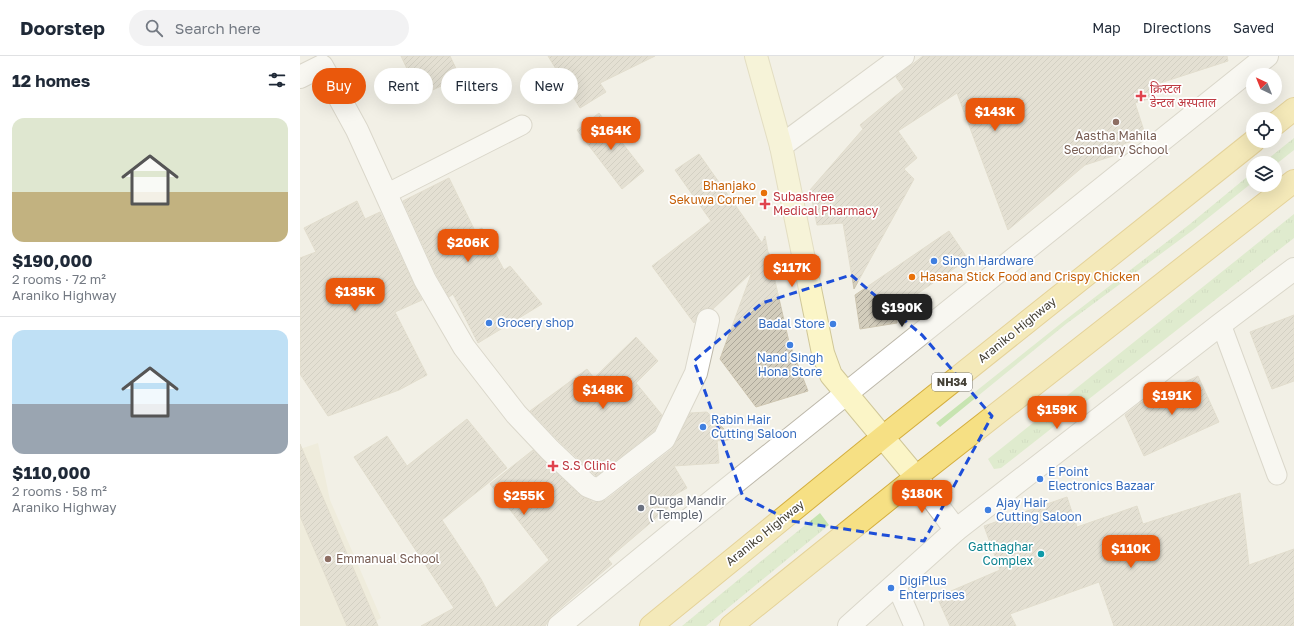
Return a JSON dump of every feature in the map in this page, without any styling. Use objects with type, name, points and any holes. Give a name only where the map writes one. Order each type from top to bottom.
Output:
[{"type":"highway","points":[[1282,118],[1294,109]]},
{"type":"highway","name":"Araniko Highway","points":[[651,626],[883,437],[1246,147]]},
{"type":"highway","points":[[731,626],[916,477],[1294,181]]},
{"type":"main road","points":[[756,56],[781,146],[823,353],[831,375],[916,477]]},
{"type":"street","points":[[781,146],[903,56]]},
{"type":"street","points":[[560,626],[676,530],[1267,56]]},
{"type":"street","points":[[300,77],[320,61],[357,130],[425,280],[464,347],[516,414],[550,450],[588,486],[598,490],[664,439],[696,372],[708,320]]},
{"type":"street","points":[[849,626],[956,530],[1294,269]]},
{"type":"street","points":[[916,477],[956,530]]},
{"type":"lane","points":[[386,194],[522,125]]},
{"type":"lane","points":[[1221,324],[1277,475]]},
{"type":"lane","points":[[896,585],[914,626]]},
{"type":"highlighted area","points":[[851,275],[922,335],[992,416],[924,541],[791,521],[743,497],[694,361],[762,303]]},
{"type":"shaded area","name":"Emmanual School","points":[[318,443],[330,500],[381,618],[368,626],[300,626],[300,449]]},
{"type":"green space","points":[[1294,138],[1294,150],[1282,159],[1282,156],[1272,156]]},
{"type":"green space","points":[[1246,178],[1246,188],[1193,230],[1066,324],[940,427],[936,423],[1064,321],[1190,224]]},
{"type":"green space","points":[[1294,214],[1294,238],[1001,468],[994,469],[988,459]]},
{"type":"green space","points":[[820,513],[829,525],[706,626],[682,626]]},
{"type":"building","points":[[401,56],[450,56],[456,68],[441,68],[441,86],[433,90],[433,68],[407,68]]},
{"type":"building","points":[[548,56],[655,56],[600,83],[606,92],[580,108],[578,104],[578,68],[555,68]]},
{"type":"building","points":[[923,56],[1227,56],[1228,61],[1151,86],[1155,97],[1135,103],[1146,137],[1123,144],[1125,152],[1085,165],[1008,230],[957,93],[898,131],[917,158],[904,169],[914,179],[854,289],[843,223],[817,225],[810,190],[863,129],[860,125],[904,89],[896,77]]},
{"type":"building","points":[[599,113],[644,171],[622,189],[577,130]]},
{"type":"building","points":[[699,154],[762,243],[765,236],[789,342],[808,391],[756,407],[720,359],[752,272],[713,309],[705,308],[699,311],[694,323],[652,266],[711,221],[675,170]]},
{"type":"building","points":[[449,178],[475,231],[482,228],[504,270],[510,266],[542,304],[478,343],[453,294],[449,297],[436,274],[403,201]]},
{"type":"building","points":[[357,201],[365,219],[380,212],[422,300],[395,312],[427,375],[399,390],[328,416],[300,374],[300,258],[316,252],[304,228]]},
{"type":"building","points":[[949,231],[968,259],[895,309],[897,323],[860,329],[855,295]]},
{"type":"building","points":[[1294,315],[1294,381],[1272,389],[1250,332]]},
{"type":"building","points":[[636,337],[658,361],[636,383],[662,415],[654,431],[596,476],[530,411],[587,369],[594,378]]},
{"type":"building","points":[[1198,376],[1219,422],[1144,456],[1125,415],[1140,403]]},
{"type":"building","points":[[707,412],[734,439],[717,441],[719,463],[674,466],[687,488],[664,501],[669,507],[608,559],[612,564],[551,616],[545,626],[421,626],[454,608],[354,457],[387,436],[407,466],[467,419],[507,468],[442,520],[481,579],[496,608],[549,560],[490,484],[533,450],[580,495],[593,502],[600,502],[606,500],[672,449],[690,413]]},
{"type":"building","points":[[300,444],[378,626],[347,626],[300,516]]},
{"type":"building","points":[[1240,493],[1249,565],[1294,549],[1294,626],[1114,626],[1099,582],[1010,614],[1016,626],[950,626],[937,597],[1000,570],[984,526],[1067,497],[1077,527],[1137,506],[1143,524]]},
{"type":"place","name":"क्रिस्टल डेन्टल अस्पताल","points":[[1141,96]]},
{"type":"place","name":"Aastha Mahila Secondary School","points":[[1116,122]]},
{"type":"place","name":"Bhanjako Sekuwa Corner","points":[[764,193]]},
{"type":"place","name":"Subashree Medical Pharmacy","points":[[765,204]]},
{"type":"place","name":"Singh Hardware","points":[[934,261]]},
{"type":"place","name":"Hasana Stick Food and Crispy Chicken","points":[[912,277]]},
{"type":"place","name":"Grocery shop","points":[[489,323]]},
{"type":"place","name":"Badal Store","points":[[833,324]]},
{"type":"place","name":"Nand Singh Hona Store","points":[[790,345]]},
{"type":"place","name":"Rabin Hair Cutting Saloon","points":[[703,427]]},
{"type":"place","name":"S.S Clinic","points":[[553,466]]},
{"type":"place","name":"E Point Electronics Bazaar","points":[[1040,479]]},
{"type":"place","name":"Durga Mandir ( Temple)","points":[[641,508]]},
{"type":"place","name":"Ajay Hair Cutting Saloon","points":[[988,510]]},
{"type":"place","name":"Gatthaghar Complex","points":[[1041,554]]},
{"type":"place","name":"Emmanual School","points":[[328,559]]},
{"type":"place","name":"DigiPlus Enterprises","points":[[891,588]]}]
